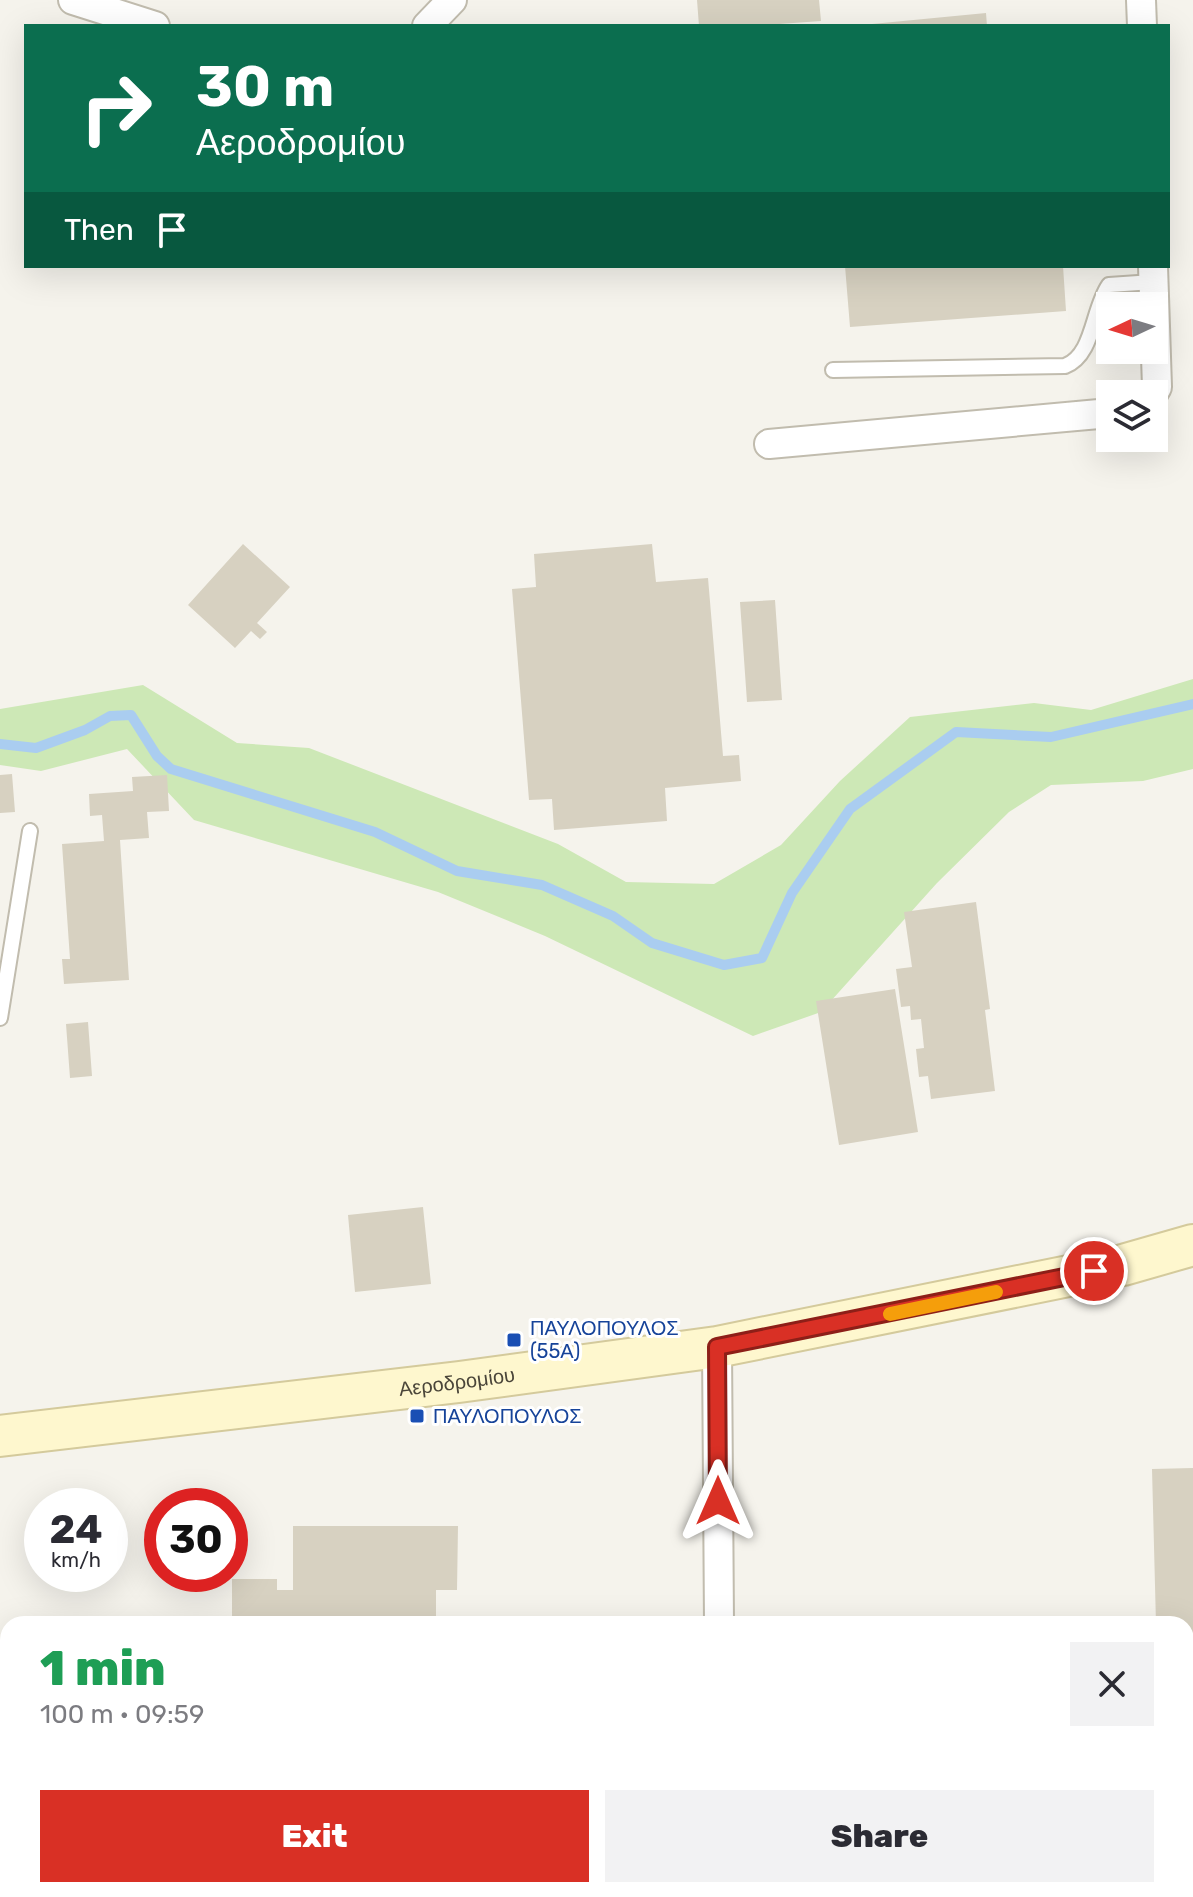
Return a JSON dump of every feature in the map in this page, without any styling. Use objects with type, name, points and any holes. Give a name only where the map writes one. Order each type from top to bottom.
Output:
[{"type":"street","points":[[73,0],[149,24]]},
{"type":"street","points":[[429,24],[452,0]]},
{"type":"street","points":[[1141,0],[1142,24]]},
{"type":"street","points":[[1153,274],[1157,380]]},
{"type":"street","points":[[769,444],[1096,414]]},
{"type":"street","name":"Αεροδρομίου","points":[[0,1436],[459,1382],[717,1347],[1123,1265],[1193,1245]]},
{"type":"street","points":[[717,1347],[719,1616]]},
{"type":"lane","points":[[833,370],[1065,366],[1074,363],[1082,353],[1101,296],[1109,285],[1153,274]]},
{"type":"lane","points":[[0,1018],[30,831]]},
{"type":"green space","points":[[1193,679],[1193,769],[1143,781],[1051,785],[1009,812],[937,883],[821,1012],[753,1036],[545,936],[438,892],[194,820],[127,749],[41,771],[0,765],[0,709],[143,685],[237,743],[309,748],[558,844],[626,882],[714,884],[781,845],[840,781],[910,717],[1034,703],[1091,710]]},
{"type":"building","points":[[697,0],[819,0],[821,21],[699,24]]},
{"type":"building","points":[[986,13],[987,24],[872,24]]},
{"type":"building","points":[[845,268],[1063,268],[1066,311],[850,327]]},
{"type":"building","points":[[243,544],[290,587],[257,623],[267,632],[260,639],[251,631],[235,648],[188,605]]},
{"type":"building","points":[[652,544],[656,582],[708,578],[723,756],[739,755],[741,781],[665,788],[667,821],[554,830],[552,799],[529,800],[512,589],[536,587],[534,554]]},
{"type":"building","points":[[775,600],[782,700],[747,702],[740,602]]},
{"type":"building","points":[[12,774],[15,812],[0,813],[0,775]]},
{"type":"building","points":[[167,775],[169,811],[147,812],[149,838],[120,840],[129,980],[64,984],[62,959],[70,959],[62,844],[104,841],[102,815],[90,816],[89,794],[133,791],[132,777]]},
{"type":"building","points":[[976,902],[990,1009],[985,1010],[995,1091],[931,1099],[928,1076],[919,1077],[916,1049],[924,1048],[921,1019],[911,1020],[910,1006],[901,1007],[896,969],[912,967],[904,912]]},
{"type":"building","points":[[895,989],[918,1132],[839,1145],[816,1001]]},
{"type":"building","points":[[88,1022],[92,1076],[70,1078],[66,1024]]},
{"type":"building","points":[[423,1207],[431,1284],[355,1292],[348,1215]]},
{"type":"building","points":[[1193,1468],[1193,1616],[1156,1616],[1152,1469]]},
{"type":"building","points":[[293,1526],[458,1526],[457,1590],[436,1590],[436,1616],[232,1616],[232,1592],[248,1592],[248,1579],[277,1579],[277,1590],[293,1590]]},
{"type":"waterway","points":[[0,744],[36,748],[85,730],[110,716],[131,715],[157,756],[171,769],[375,832],[457,871],[542,885],[613,916],[652,943],[724,965],[762,958],[792,893],[850,809],[956,732],[1051,737],[1193,704]]},
{"type":"slow traffic","points":[[890,1314],[996,1292]]},
{"type":"place","name":"ΠΑΥΛΟΠΟΥΛΟΣ (55Α)","points":[[514,1340]]},
{"type":"place","name":"ΠΑΥΛΟΠΟΥΛΟΣ","points":[[417,1416]]},
{"type":"route","points":[[718,1501],[717,1347],[1094,1271]]}]
